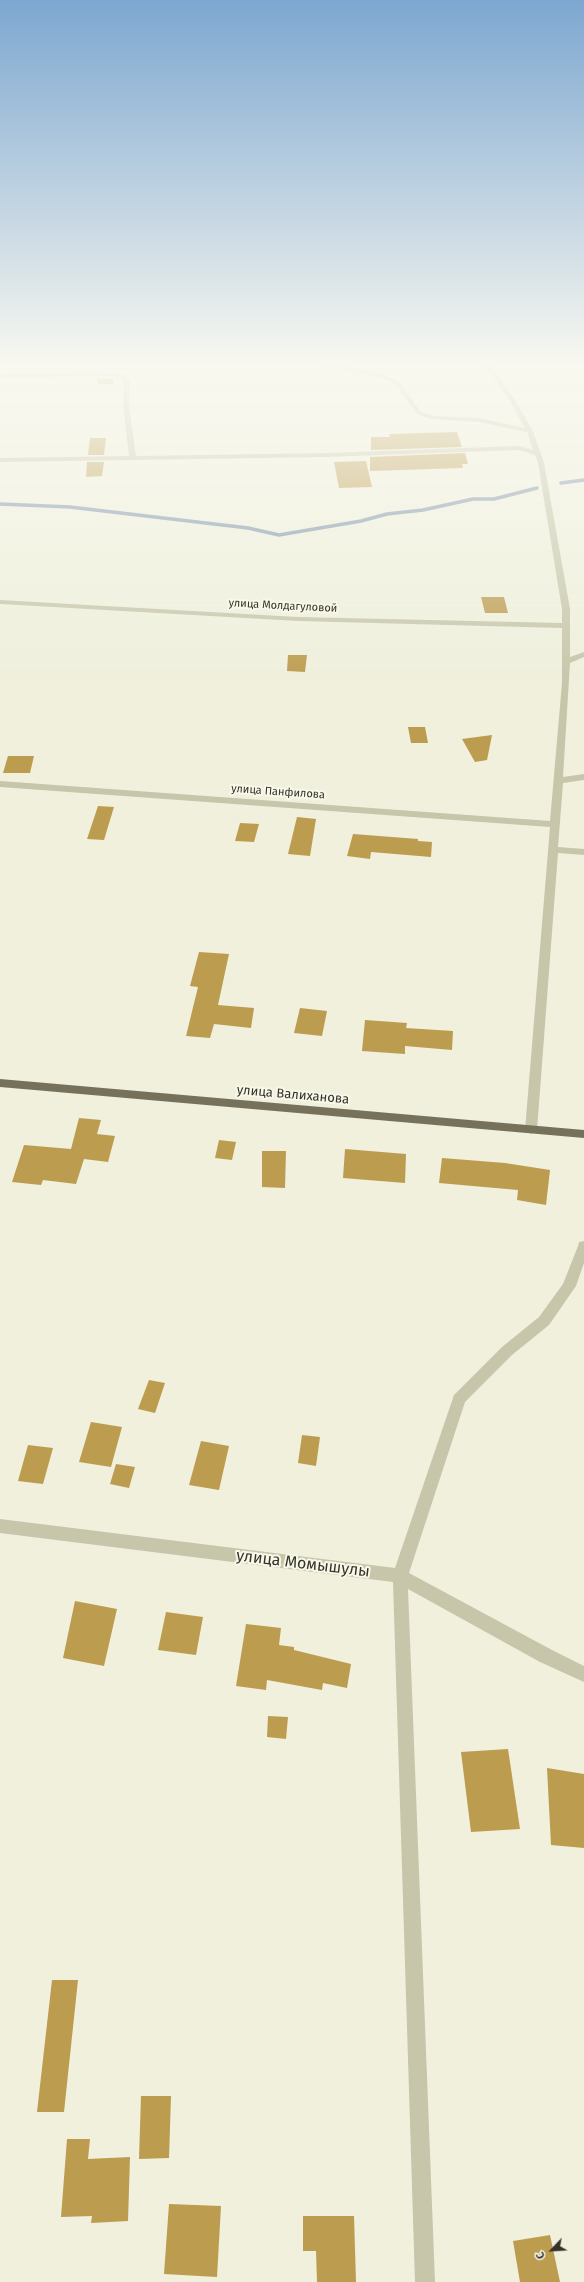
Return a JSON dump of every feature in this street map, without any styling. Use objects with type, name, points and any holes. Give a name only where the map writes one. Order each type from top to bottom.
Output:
[{"type":"main road","name":"улица Валиханова","points":[[0,1083],[584,1134]]},
{"type":"street","points":[[531,1130],[557,781],[566,683],[566,609],[553,527],[542,473]]},
{"type":"street","name":"улица Молдагуловой","points":[[0,602],[298,619],[565,626]]},
{"type":"street","points":[[565,662],[584,654]]},
{"type":"street","points":[[557,781],[584,777]]},
{"type":"street","name":"улица Панфилова","points":[[0,784],[554,824]]},
{"type":"street","points":[[552,850],[584,852]]},
{"type":"street","points":[[425,2282],[400,1576],[459,1399],[507,1351],[544,1321],[569,1286],[584,1246]]},
{"type":"street","name":"улица Момышулы","points":[[0,1526],[400,1576],[546,1656],[584,1674]]},
{"type":"building","points":[[86,473],[102,473],[102,476],[86,477]]},
{"type":"building","points":[[336,473],[369,473],[372,487],[339,488]]},
{"type":"building","points":[[481,597],[504,597],[508,613],[485,613]]},
{"type":"building","points":[[288,655],[307,655],[305,672],[287,671]]},
{"type":"building","points":[[408,727],[425,727],[428,743],[411,743]]},
{"type":"building","points":[[492,735],[487,760],[475,762],[462,739]]},
{"type":"building","points":[[8,756],[34,756],[30,773],[3,773]]},
{"type":"building","points":[[98,806],[114,807],[104,840],[87,839]]},
{"type":"building","points":[[297,817],[316,819],[310,856],[288,854]]},
{"type":"building","points":[[240,823],[259,824],[254,842],[235,841]]},
{"type":"building","points":[[353,834],[418,839],[418,841],[432,842],[431,857],[371,852],[370,859],[347,856]]},
{"type":"building","points":[[199,952],[229,954],[218,1005],[254,1008],[251,1028],[214,1024],[210,1038],[186,1036],[198,987],[190,986]]},
{"type":"building","points":[[300,1008],[327,1011],[322,1036],[294,1033]]},
{"type":"building","points":[[365,1020],[407,1023],[406,1028],[453,1031],[452,1050],[405,1046],[405,1054],[362,1051]]},
{"type":"building","points":[[79,1118],[101,1120],[97,1134],[115,1136],[108,1162],[84,1159],[76,1184],[43,1180],[41,1185],[12,1182],[24,1145],[71,1149]]},
{"type":"building","points":[[219,1140],[236,1142],[232,1160],[215,1158]]},
{"type":"building","points":[[345,1149],[406,1154],[405,1183],[343,1178]]},
{"type":"building","points":[[262,1151],[286,1151],[285,1188],[262,1187]]},
{"type":"building","points":[[442,1158],[505,1163],[550,1170],[546,1205],[517,1200],[518,1190],[439,1183]]},
{"type":"building","points":[[149,1380],[165,1383],[155,1413],[138,1409]]},
{"type":"building","points":[[91,1422],[122,1427],[111,1467],[79,1462]]},
{"type":"building","points":[[302,1435],[320,1437],[316,1466],[298,1463]]},
{"type":"building","points":[[201,1441],[229,1446],[219,1490],[189,1485]]},
{"type":"building","points":[[28,1445],[53,1448],[43,1484],[18,1481]]},
{"type":"building","points":[[116,1464],[135,1467],[129,1488],[110,1484]]},
{"type":"building","points":[[75,1601],[117,1609],[104,1666],[63,1658]]},
{"type":"building","points":[[166,1612],[203,1617],[196,1655],[158,1650]]},
{"type":"building","points":[[246,1624],[281,1628],[279,1645],[294,1647],[294,1650],[351,1664],[347,1688],[323,1683],[322,1690],[267,1680],[266,1690],[236,1686]]},
{"type":"building","points":[[268,1716],[288,1717],[286,1739],[267,1737]]},
{"type":"building","points":[[508,1749],[520,1829],[471,1832],[461,1752]]},
{"type":"building","points":[[547,1768],[584,1774],[584,1848],[551,1845]]},
{"type":"building","points":[[52,1980],[78,1980],[64,2112],[37,2112]]},
{"type":"building","points":[[141,2096],[171,2096],[169,2158],[139,2159]]},
{"type":"building","points":[[67,2139],[90,2139],[88,2159],[130,2157],[128,2221],[91,2223],[92,2216],[61,2217]]},
{"type":"building","points":[[169,2204],[221,2206],[217,2277],[164,2274]]},
{"type":"building","points":[[303,2216],[354,2216],[356,2282],[317,2282],[316,2251],[303,2251]]},
{"type":"building","points":[[550,2235],[560,2282],[520,2282],[513,2241]]},
{"type":"waterway","points":[[561,483],[584,480]]},
{"type":"waterway","points":[[0,504],[70,507],[248,528],[279,535],[361,521],[387,514],[423,510],[473,499],[494,499],[537,488]]}]
